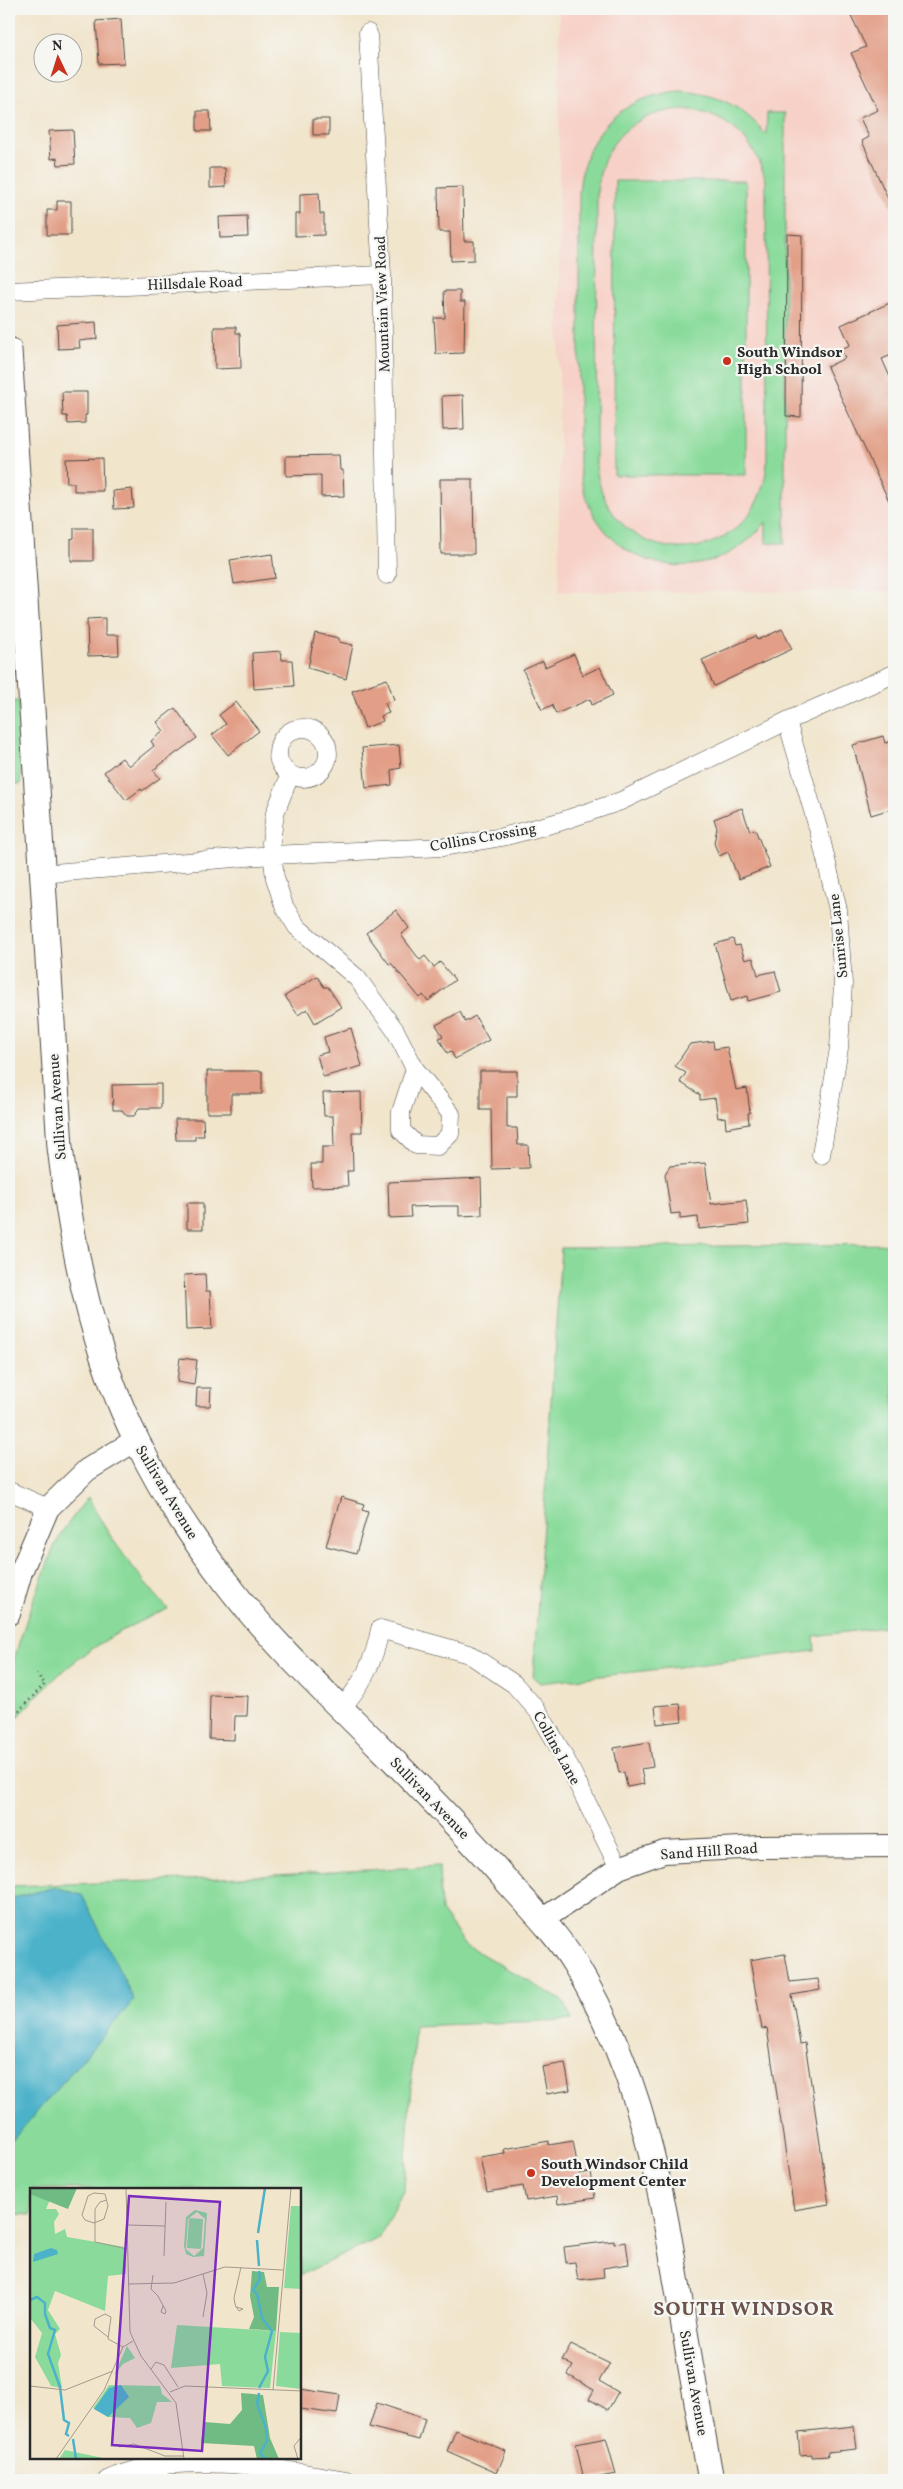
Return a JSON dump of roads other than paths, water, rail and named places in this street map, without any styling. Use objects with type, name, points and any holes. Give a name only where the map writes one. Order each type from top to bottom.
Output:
[{"type":"main road","name":"Sullivan Avenue","points":[[9,350],[14,525],[60,1147],[67,1207],[76,1255],[101,1349],[136,1440],[166,1494],[229,1587],[307,1674],[458,1825],[542,1920],[573,1962],[609,2026],[631,2080],[648,2132],[671,2247],[711,2480]]},
{"type":"street","name":"Mountain View Road","points":[[368,33],[382,275],[388,575]]},
{"type":"street","name":"Hillsdale Road","points":[[9,291],[382,275]]},
{"type":"street","name":"Collins Crossing","points":[[41,874],[272,855],[443,847],[502,837],[550,825],[620,801],[787,721],[894,674]]},
{"type":"street","name":"Sunrise Lane","points":[[787,721],[831,875],[838,919],[843,984],[839,1048],[821,1155]]},
{"type":"street","points":[[290,775],[275,812],[272,830],[272,855],[275,878],[284,906],[297,927],[357,978],[394,1030],[415,1069]]},
{"type":"street","points":[[9,1614],[21,1572],[48,1508],[87,1470],[136,1440]]},
{"type":"street","points":[[9,1491],[48,1508]]},
{"type":"street","name":"Collins Lane","points":[[341,1708],[358,1691],[377,1646],[380,1628],[469,1654],[514,1684],[538,1711],[564,1756],[619,1868]]},
{"type":"street","name":"Sand Hill Road","points":[[542,1920],[619,1868],[646,1858],[672,1852],[760,1847],[894,1846]]},
{"type":"street","points":[[107,2480],[123,2472],[170,2466],[222,2463],[288,2470],[346,2480]]},
{"type":"water","points":[[55,1887],[82,1895],[134,2000],[9,2144],[9,1899]]},
{"type":"place","name":"South Windsor High School","points":[[727,361]]},
{"type":"place","name":"South Windsor Child Development Center","points":[[531,2173]]},
{"type":"district","name":"SOUTH WINDSOR","points":[[744,2308]]}]
